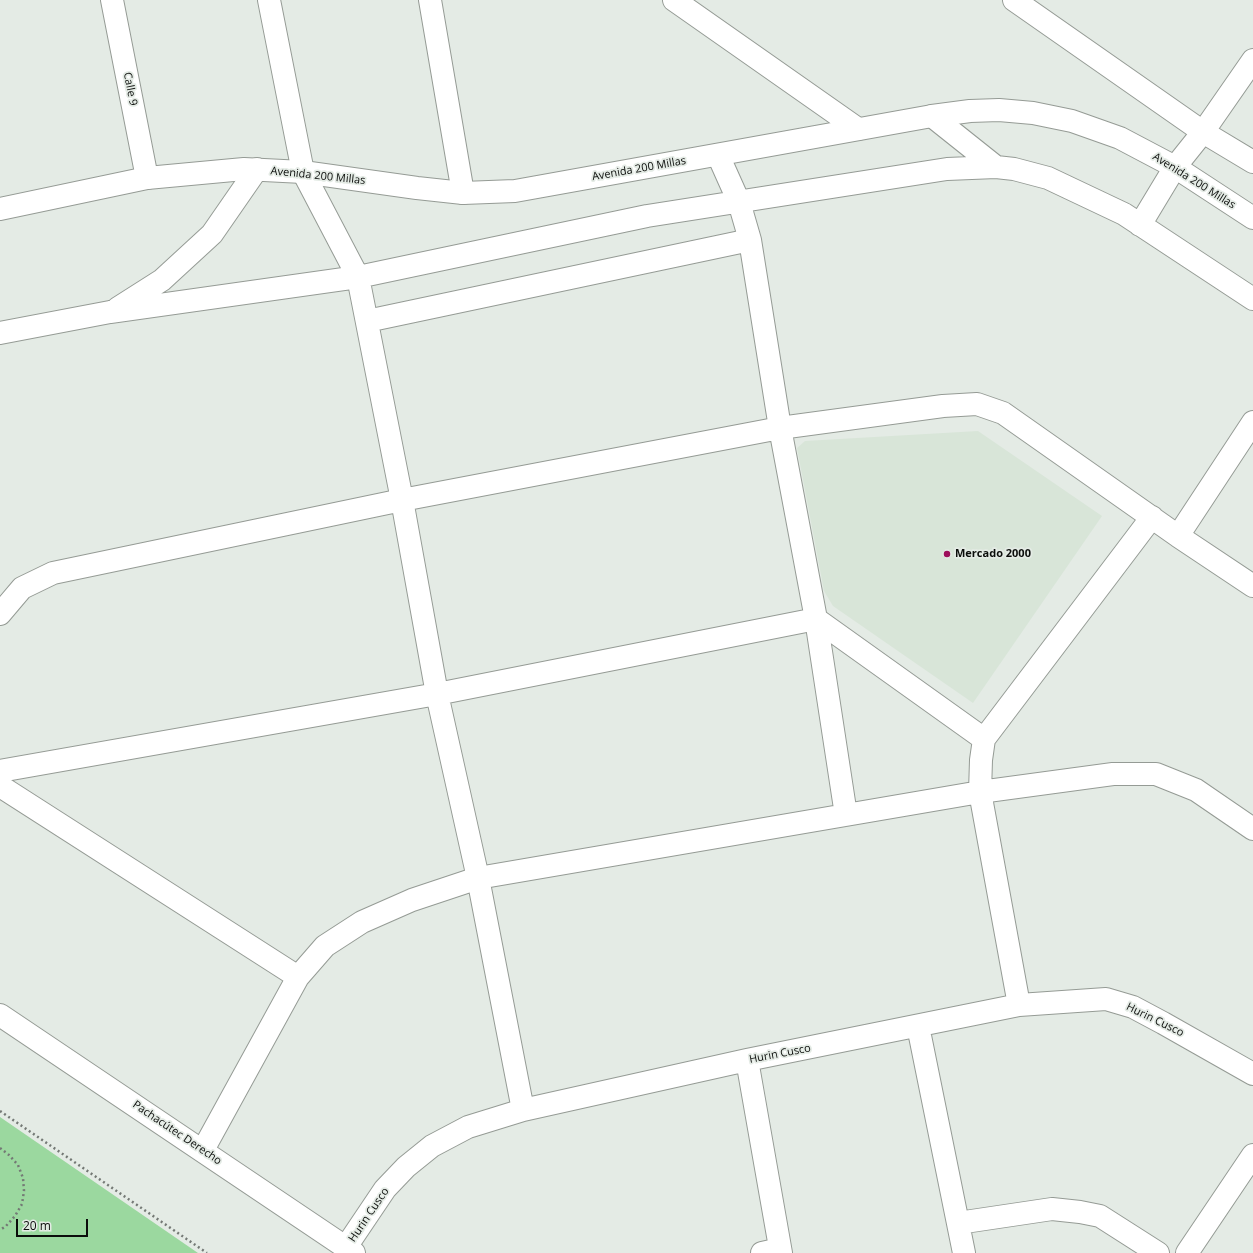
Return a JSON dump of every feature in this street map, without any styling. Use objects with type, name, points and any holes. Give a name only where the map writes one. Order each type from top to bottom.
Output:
[{"type":"street","name":"Calle 9","points":[[112,0],[147,178]]},
{"type":"street","points":[[269,0],[303,172],[358,277],[402,500],[437,694],[478,878],[523,1110]]},
{"type":"street","points":[[430,0],[463,193]]},
{"type":"street","points":[[674,0],[858,129]]},
{"type":"street","points":[[1014,0],[1202,132],[1253,162]]},
{"type":"street","points":[[1140,225],[1175,167],[1202,132],[1253,60]]},
{"type":"street","name":"Avenida 200 Millas","points":[[0,208],[147,178],[244,169],[303,172],[463,193],[515,191],[932,116],[970,111],[999,110],[1032,112],[1064,119],[1120,138],[1175,167],[1253,218]]},
{"type":"street","points":[[932,116],[996,167]]},
{"type":"street","points":[[718,155],[738,202],[750,240],[780,428],[816,618],[846,816]]},
{"type":"street","points":[[0,333],[110,312],[358,277],[647,216],[947,169],[996,167],[1014,169],[1048,178],[1124,214],[1253,299]]},
{"type":"street","points":[[110,312],[162,280],[212,234],[257,169]]},
{"type":"street","points":[[366,321],[750,240]]},
{"type":"street","points":[[0,614],[22,588],[53,573],[402,500],[780,428],[943,406],[977,404],[1003,413],[1178,536],[1253,586]]},
{"type":"street","points":[[1178,536],[1253,422]]},
{"type":"street","points":[[1019,1005],[980,792],[981,760],[984,738],[1152,517]]},
{"type":"street","points":[[0,771],[437,694],[816,618],[984,738]]},
{"type":"street","points":[[203,1150],[298,977],[325,946],[362,922],[412,900],[478,878],[980,792],[1113,774],[1156,774],[1196,790],[1253,829]]},
{"type":"street","points":[[0,786],[298,977]]},
{"type":"street","name":"Hurin Cusco","points":[[350,1250],[385,1189],[406,1167],[427,1150],[468,1127],[523,1110],[747,1060],[1019,1005],[1106,999],[1133,1007],[1253,1074]]},
{"type":"street","name":"Pachacútec Derecho","points":[[0,1015],[350,1250]]},
{"type":"street","points":[[918,1026],[964,1253]]},
{"type":"street","points":[[747,1060],[774,1252]]},
{"type":"street","points":[[1188,1253],[1253,1155]]},
{"type":"street","points":[[958,1223],[1052,1209],[1080,1212],[1100,1216],[1158,1253]]},
{"type":"path","points":[[0,1111],[207,1253]]},
{"type":"path","points":[[0,1148],[18,1165],[23,1178],[24,1191],[22,1204],[15,1216],[0,1230]]},
{"type":"shaded area","name":"Mercado 2000","points":[[978,431],[1102,516],[973,703],[833,606],[824,591],[797,448],[805,441]]},
{"type":"green space","points":[[0,1117],[198,1253],[0,1253]]},
{"type":"place","name":"Mercado 2000","points":[[947,554]]}]
